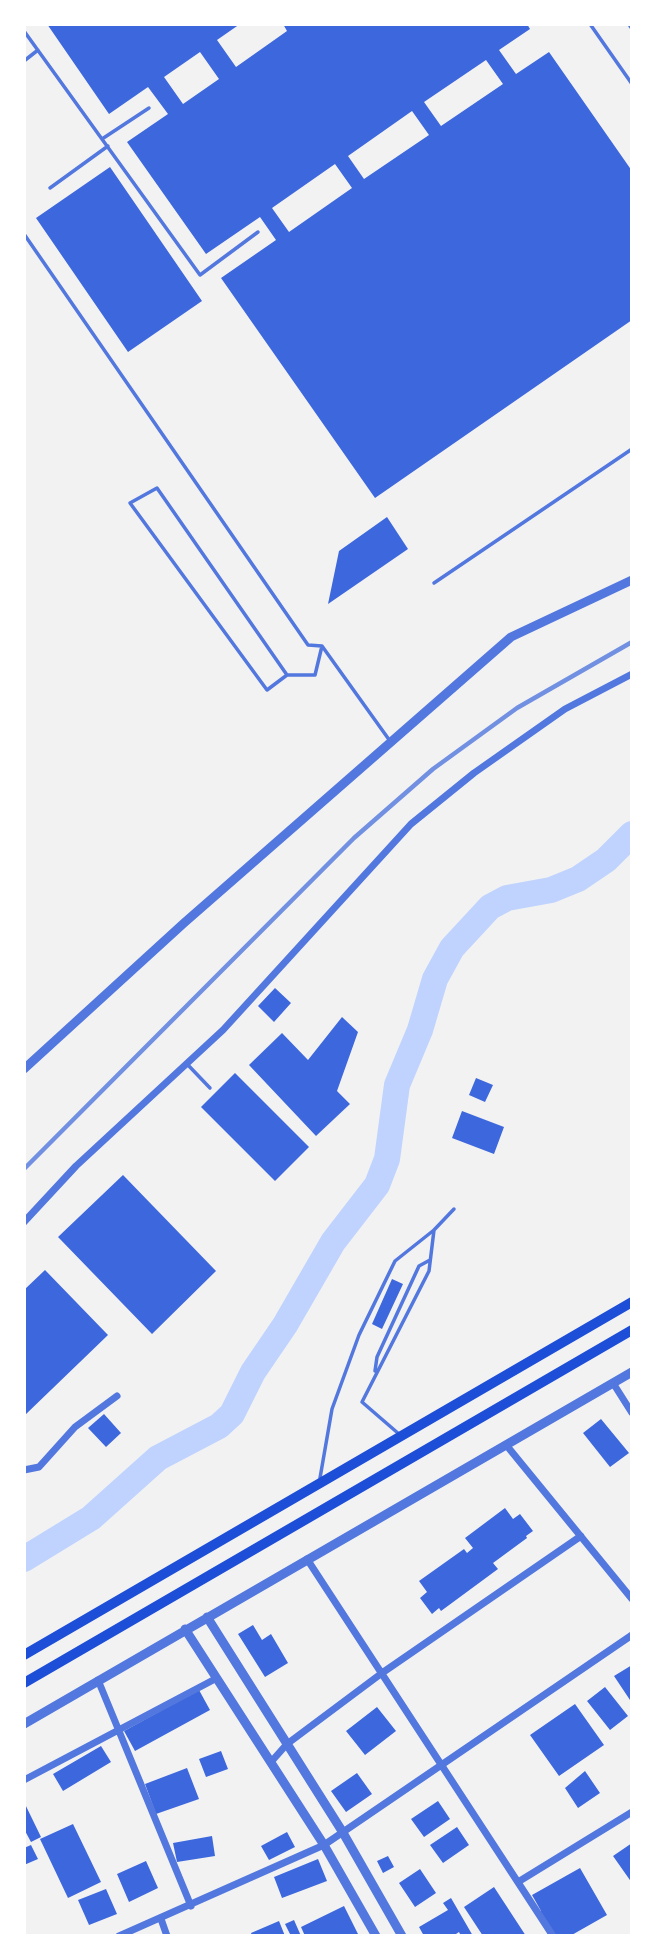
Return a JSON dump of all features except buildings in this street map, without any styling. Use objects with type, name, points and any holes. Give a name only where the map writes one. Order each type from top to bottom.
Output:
[{"type":"main road","points":[[24,1655],[632,1302]]},
{"type":"main road","points":[[24,1683],[632,1330]]},
{"type":"street","points":[[24,1069],[184,923],[511,637],[632,580]]},
{"type":"street","points":[[24,1222],[76,1167],[223,1030],[411,824],[474,773],[565,709],[632,674]]},
{"type":"street","points":[[24,1724],[632,1372]]},
{"type":"street","points":[[613,1383],[632,1413]]},
{"type":"street","points":[[24,1470],[39,1467],[75,1427],[117,1396]]},
{"type":"street","points":[[507,1446],[632,1599]]},
{"type":"street","points":[[271,1762],[287,1744],[382,1673],[581,1536]]},
{"type":"street","points":[[307,1559],[553,1936]]},
{"type":"street","points":[[207,1617],[342,1831],[400,1934]]},
{"type":"street","points":[[185,1629],[324,1845],[376,1936]]},
{"type":"street","points":[[120,1936],[324,1845],[632,1635]]},
{"type":"street","points":[[24,1768],[27,1778],[216,1678]]},
{"type":"street","points":[[98,1681],[191,1906]]},
{"type":"street","points":[[518,1882],[632,1812]]},
{"type":"street","points":[[161,1919],[167,1936]]},
{"type":"lane","points":[[590,24],[632,84]]},
{"type":"lane","points":[[24,31],[200,275],[258,232]]},
{"type":"lane","points":[[24,61],[38,50]]},
{"type":"lane","points":[[103,139],[149,108]]},
{"type":"lane","points":[[50,188],[108,146]]},
{"type":"lane","points":[[24,234],[307,645],[322,646]]},
{"type":"lane","points":[[434,583],[632,449]]},
{"type":"lane","points":[[287,675],[157,488],[130,503],[267,690],[287,675],[315,675],[322,646]]},
{"type":"lane","points":[[322,646],[391,743]]},
{"type":"lane","points":[[187,1063],[209,1088]]},
{"type":"lane","points":[[319,1484],[332,1409],[359,1335],[395,1261],[434,1230],[454,1209]]},
{"type":"lane","points":[[401,1436],[362,1402],[429,1271],[434,1230]]},
{"type":"lane","points":[[374,1376],[377,1357],[419,1266],[430,1260]]},
{"type":"waterway","points":[[24,1559],[91,1518],[158,1458],[219,1426],[232,1414],[253,1372],[285,1325],[333,1242],[377,1185],[387,1159],[397,1085],[420,1030],[435,979],[452,948],[490,907],[507,898],[551,890],[578,879],[606,860],[632,834]]},
{"type":"railway","points":[[24,1169],[354,838],[433,769],[517,708],[632,642]]}]
